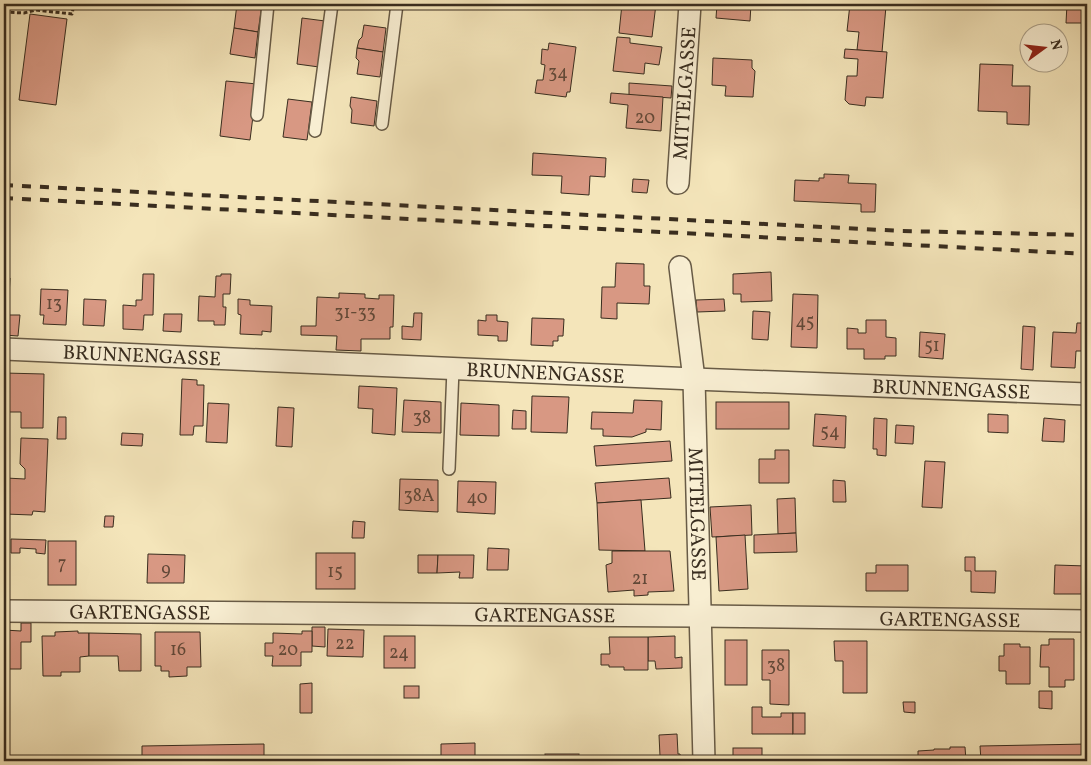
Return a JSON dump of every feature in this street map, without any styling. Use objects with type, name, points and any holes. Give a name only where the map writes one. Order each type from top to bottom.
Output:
[{"type":"street","name":"MITTELGASSE","points":[[678,183],[690,4]]},
{"type":"street","name":"MITTELGASSE","points":[[680,267],[694,380],[704,761]]},
{"type":"street","name":"BRUNNENGASSE","points":[[4,349],[694,380],[1087,394]]},
{"type":"street","name":"GARTENGASSE","points":[[4,611],[1087,621]]},
{"type":"lane","points":[[257,115],[268,4]]},
{"type":"lane","points":[[315,131],[332,4]]},
{"type":"lane","points":[[382,124],[397,4]]},
{"type":"lane","points":[[450,469],[453,369]]},
{"type":"path","points":[[4,12],[24,13],[36,10],[72,14],[74,4]]},
{"type":"building","points":[[237,4],[262,5],[258,32],[234,28]]},
{"type":"building","points":[[622,4],[656,4],[652,37],[619,33]]},
{"type":"building","points":[[717,4],[751,4],[750,21],[716,18]]},
{"type":"building","points":[[850,4],[886,6],[882,52],[857,50],[859,32],[847,31]]},
{"type":"building","points":[[1067,4],[1087,4],[1087,23],[1066,22]]},
{"type":"building","points":[[30,14],[67,19],[56,105],[19,100]]},
{"type":"building","points":[[302,18],[325,21],[319,67],[297,64]]},
{"type":"building","points":[[364,25],[386,28],[383,52],[357,48],[362,37]]},
{"type":"building","points":[[1087,27],[1087,88],[1085,88]]},
{"type":"building","points":[[234,28],[258,32],[255,58],[230,54]]},
{"type":"building","points":[[617,37],[630,38],[630,43],[662,47],[659,65],[645,63],[644,74],[613,71]]},
{"type":"building","points":[[549,43],[576,47],[570,92],[567,92],[566,97],[535,93],[537,80],[543,80],[545,65],[541,64],[542,49],[548,50]]},
{"type":"building","points":[[357,48],[383,52],[380,77],[357,74],[359,61],[356,58]]},
{"type":"building","points":[[845,49],[887,52],[883,98],[866,97],[865,106],[849,104],[845,100],[847,76],[857,76],[858,59],[844,58]]},
{"type":"building","points":[[713,58],[752,60],[752,68],[755,71],[753,97],[725,96],[726,86],[712,85]]},
{"type":"building","points":[[980,64],[1013,65],[1012,86],[1030,86],[1029,125],[1007,124],[1007,112],[978,111]]},
{"type":"building","points":[[226,81],[257,84],[250,140],[220,136]]},
{"type":"building","points":[[629,83],[672,86],[671,98],[629,95]]},
{"type":"building","points":[[611,93],[663,97],[661,131],[626,128],[628,105],[610,103]]},
{"type":"building","points":[[351,97],[377,101],[374,126],[351,123]]},
{"type":"building","points":[[288,99],[312,102],[307,140],[283,137]]},
{"type":"building","points":[[533,153],[606,158],[605,177],[590,176],[589,195],[561,193],[562,176],[532,175]]},
{"type":"building","points":[[824,174],[849,175],[848,183],[876,184],[875,212],[861,212],[861,204],[794,201],[795,180],[819,181],[819,178],[824,178]]},
{"type":"building","points":[[633,179],[649,180],[647,193],[632,192]]},
{"type":"building","points":[[616,263],[644,264],[644,286],[650,286],[649,304],[617,303],[617,319],[601,318],[602,287],[615,287]]},
{"type":"building","points":[[771,272],[772,301],[741,302],[741,294],[733,294],[733,274]]},
{"type":"building","points":[[143,274],[154,274],[153,315],[144,315],[143,330],[123,329],[123,305],[136,306],[136,300],[142,300]]},
{"type":"building","points":[[221,274],[231,274],[230,294],[223,294],[223,307],[226,307],[225,325],[214,325],[214,321],[198,321],[199,296],[215,297],[216,276],[221,276]]},
{"type":"building","points":[[4,277],[10,278],[8,315],[20,315],[18,336],[4,335]]},
{"type":"building","points":[[41,289],[68,290],[66,325],[43,324],[44,315],[40,315]]},
{"type":"building","points":[[339,293],[365,294],[365,298],[379,299],[379,295],[394,295],[393,327],[390,327],[390,339],[361,339],[361,351],[336,350],[337,336],[301,335],[301,326],[316,326],[317,297],[339,298]]},
{"type":"building","points":[[793,294],[818,295],[817,348],[791,347]]},
{"type":"building","points":[[84,299],[106,300],[104,326],[83,325]]},
{"type":"building","points":[[238,299],[250,300],[250,305],[272,306],[271,332],[262,331],[262,335],[240,334],[241,315],[238,314]]},
{"type":"building","points":[[724,299],[725,311],[697,312],[696,300]]},
{"type":"building","points":[[753,311],[770,312],[768,340],[752,339]]},
{"type":"building","points":[[414,313],[422,313],[421,340],[402,339],[402,326],[413,327]]},
{"type":"building","points":[[164,314],[182,314],[181,332],[163,331]]},
{"type":"building","points":[[486,315],[497,315],[497,321],[508,322],[507,341],[498,341],[498,336],[478,335],[478,320],[486,321]]},
{"type":"building","points":[[532,318],[564,319],[563,336],[558,336],[558,341],[553,341],[553,346],[531,345]]},
{"type":"building","points":[[866,320],[886,320],[886,337],[896,338],[896,356],[885,356],[885,359],[864,359],[864,349],[847,349],[847,328],[858,329],[858,333],[866,333]]},
{"type":"building","points":[[1077,323],[1084,323],[1082,351],[1076,351],[1075,368],[1051,367],[1053,332],[1076,333]]},
{"type":"building","points":[[1023,326],[1035,327],[1033,370],[1021,369]]},
{"type":"building","points":[[920,332],[945,334],[943,359],[919,357]]},
{"type":"building","points":[[4,373],[44,374],[43,428],[21,428],[21,412],[4,412]]},
{"type":"building","points":[[182,379],[197,380],[197,385],[204,385],[203,426],[194,426],[193,435],[180,435]]},
{"type":"building","points":[[359,386],[397,388],[395,435],[372,433],[373,409],[358,408]]},
{"type":"building","points":[[532,396],[569,397],[567,433],[531,432]]},
{"type":"building","points":[[404,400],[441,402],[441,433],[402,432]]},
{"type":"building","points":[[634,400],[662,401],[661,430],[646,429],[646,432],[632,437],[603,436],[603,429],[591,429],[592,412],[633,413]]},
{"type":"building","points":[[716,402],[789,402],[789,429],[716,429]]},
{"type":"building","points":[[208,403],[229,404],[227,443],[206,442]]},
{"type":"building","points":[[461,403],[499,405],[499,436],[460,435]]},
{"type":"building","points":[[278,407],[294,408],[292,447],[276,446]]},
{"type":"building","points":[[513,410],[526,411],[526,429],[512,429]]},
{"type":"building","points":[[815,414],[846,416],[845,448],[813,446]]},
{"type":"building","points":[[988,414],[1008,415],[1008,433],[988,432]]},
{"type":"building","points":[[58,417],[66,417],[66,439],[57,439]]},
{"type":"building","points":[[874,418],[887,419],[886,456],[877,455],[877,449],[873,449]]},
{"type":"building","points":[[1044,418],[1065,420],[1064,442],[1042,441]]},
{"type":"building","points":[[896,425],[914,426],[913,444],[895,443]]},
{"type":"building","points":[[122,433],[143,434],[142,446],[121,445]]},
{"type":"building","points":[[21,438],[48,439],[45,512],[33,511],[32,515],[5,514],[6,478],[25,479],[25,469],[20,464]]},
{"type":"building","points":[[670,441],[672,461],[596,466],[594,446]]},
{"type":"building","points":[[775,450],[789,450],[789,483],[759,483],[759,459],[775,459]]},
{"type":"building","points":[[925,461],[945,462],[942,508],[922,507]]},
{"type":"building","points":[[669,478],[671,498],[597,503],[595,483]]},
{"type":"building","points":[[400,479],[438,480],[438,512],[399,510]]},
{"type":"building","points":[[833,480],[845,481],[846,502],[833,502]]},
{"type":"building","points":[[458,481],[496,482],[495,514],[457,512]]},
{"type":"building","points":[[795,498],[796,533],[778,534],[777,499]]},
{"type":"building","points":[[641,500],[645,551],[599,550],[597,503]]},
{"type":"building","points":[[751,505],[752,535],[712,537],[710,507]]},
{"type":"building","points":[[105,516],[114,516],[113,527],[104,527]]},
{"type":"building","points":[[353,521],[365,522],[364,538],[352,538]]},
{"type":"building","points":[[796,533],[797,552],[754,553],[754,535]]},
{"type":"building","points":[[745,535],[748,589],[719,591],[716,537]]},
{"type":"building","points":[[11,539],[46,540],[45,554],[36,553],[36,549],[20,548],[20,553],[11,553]]},
{"type":"building","points":[[48,541],[76,541],[76,585],[48,585]]},
{"type":"building","points":[[488,548],[509,549],[508,570],[487,570]]},
{"type":"building","points":[[612,551],[670,551],[674,591],[648,592],[648,595],[634,596],[634,590],[608,592],[606,565],[612,563]]},
{"type":"building","points":[[316,553],[355,553],[355,589],[316,589]]},
{"type":"building","points":[[148,554],[185,555],[184,583],[147,583]]},
{"type":"building","points":[[418,555],[438,555],[437,573],[418,573]]},
{"type":"building","points":[[438,555],[474,555],[473,578],[459,578],[460,572],[437,573]]},
{"type":"building","points":[[965,557],[975,557],[975,571],[996,571],[995,593],[971,592],[971,571],[965,571]]},
{"type":"building","points":[[876,565],[908,565],[908,591],[866,591],[866,573],[876,573]]},
{"type":"building","points":[[1055,565],[1087,566],[1087,594],[1054,594]]},
{"type":"building","points":[[21,623],[31,623],[31,642],[21,642],[21,669],[4,669],[4,630],[21,631]]},
{"type":"building","points":[[312,627],[325,627],[325,647],[312,646]]},
{"type":"building","points":[[328,629],[364,630],[363,657],[327,656]]},
{"type":"building","points":[[78,631],[78,633],[89,633],[89,656],[80,657],[80,672],[61,672],[61,676],[43,676],[42,636],[55,636],[55,632]]},
{"type":"building","points":[[302,631],[312,631],[312,652],[301,652],[301,666],[272,666],[273,656],[265,656],[265,643],[273,643],[273,633],[302,634]]},
{"type":"building","points":[[155,632],[200,632],[201,667],[187,667],[187,676],[169,677],[169,671],[161,671],[161,666],[155,666]]},
{"type":"building","points":[[89,633],[141,634],[141,671],[119,671],[118,656],[89,656]]},
{"type":"building","points":[[384,636],[415,636],[415,668],[384,668]]},
{"type":"building","points":[[675,636],[675,658],[682,657],[682,668],[656,669],[655,661],[648,661],[648,637]]},
{"type":"building","points":[[609,637],[648,637],[648,670],[624,670],[624,667],[601,665],[601,654],[610,654]]},
{"type":"building","points":[[1049,639],[1074,639],[1074,680],[1065,680],[1065,687],[1049,687],[1049,667],[1040,667],[1041,645],[1049,645]]},
{"type":"building","points":[[725,640],[747,640],[747,685],[725,685]]},
{"type":"building","points":[[834,641],[867,641],[867,693],[843,693],[843,661],[835,661]]},
{"type":"building","points":[[1004,644],[1020,644],[1020,647],[1030,647],[1030,684],[1006,684],[1006,671],[999,671],[999,656],[1004,656]]},
{"type":"building","points":[[762,650],[789,650],[789,705],[770,704],[770,680],[762,680]]},
{"type":"building","points":[[1084,654],[1087,654],[1087,673],[1084,673]]},
{"type":"building","points":[[312,683],[312,713],[300,713],[300,684]]},
{"type":"building","points":[[404,686],[419,686],[419,698],[404,698]]},
{"type":"building","points":[[1039,691],[1052,691],[1052,709],[1039,708]]},
{"type":"building","points":[[903,702],[915,702],[915,713],[904,712]]},
{"type":"building","points":[[752,707],[762,707],[762,717],[781,717],[781,713],[793,713],[793,734],[752,734]]},
{"type":"building","points":[[793,713],[805,713],[805,734],[793,734]]},
{"type":"building","points":[[677,734],[678,754],[680,754],[681,761],[646,761],[646,756],[660,756],[659,735]]},
{"type":"building","points":[[475,743],[475,761],[441,761],[441,744]]},
{"type":"building","points":[[264,744],[264,761],[142,761],[142,746]]},
{"type":"building","points":[[1087,744],[1087,761],[981,761],[980,746]]},
{"type":"building","points":[[950,747],[965,747],[966,761],[918,761],[918,751],[950,749]]},
{"type":"building","points":[[733,748],[762,748],[762,761],[733,761]]},
{"type":"building","points":[[545,754],[579,754],[579,761],[545,761]]},
{"type":"railway","points":[[4,185],[902,231],[1087,235]]},
{"type":"railway","points":[[4,198],[1087,254]]}]
